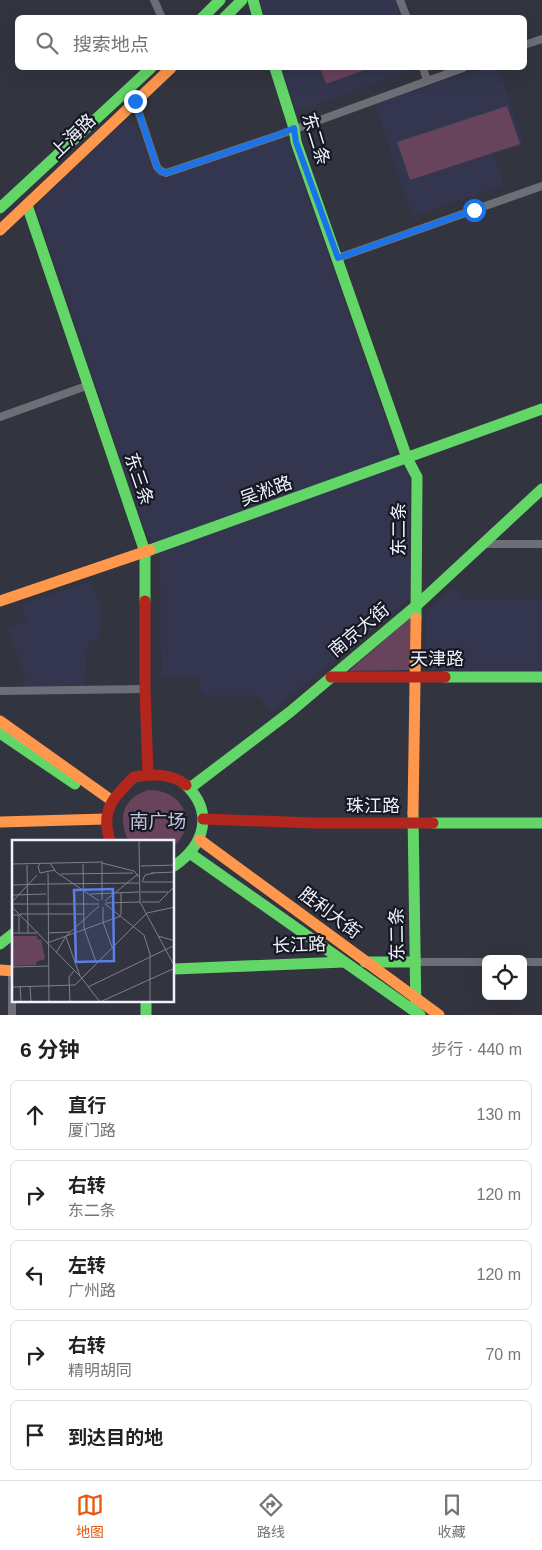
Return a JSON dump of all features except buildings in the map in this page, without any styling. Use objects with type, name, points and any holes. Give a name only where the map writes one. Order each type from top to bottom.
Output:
[{"type":"street","points":[[154,0],[161,15]]},
{"type":"street","points":[[205,15],[220,0]]},
{"type":"street","points":[[227,15],[242,0]]},
{"type":"street","points":[[253,0],[257,15]]},
{"type":"street","points":[[400,0],[406,15]]},
{"type":"street","points":[[527,44],[542,39]]},
{"type":"street","name":"上海路","points":[[0,208],[149,70]]},
{"type":"street","name":"上海路","points":[[0,230],[169,70]]},
{"type":"street","name":"东二条","points":[[275,70],[294,128],[296,142],[407,458],[416,477],[416,676],[413,824],[417,1014]]},
{"type":"street","points":[[424,70],[427,80]]},
{"type":"street","points":[[135,101],[157,167],[166,173],[276,136],[456,70]]},
{"type":"street","points":[[338,258],[542,186]]},
{"type":"street","name":"东三条","points":[[27,205],[146,552],[145,689],[148,775]]},
{"type":"street","points":[[0,416],[89,385]]},
{"type":"street","name":"吴淞路","points":[[0,601],[146,552],[540,410]]},
{"type":"street","name":"南京大街","points":[[190,788],[290,712],[416,605],[542,489]]},
{"type":"street","points":[[483,544],[542,544]]},
{"type":"street","name":"天津路","points":[[331,677],[542,677]]},
{"type":"street","points":[[0,691],[145,689]]},
{"type":"street","points":[[0,722],[109,803]]},
{"type":"street","points":[[0,733],[109,803]]},
{"type":"street","points":[[110,840],[106,831],[105,819],[109,803],[134,776],[175,777],[190,788],[199,801],[203,819],[200,840],[191,854],[175,865]]},
{"type":"street","points":[[0,822],[105,819]]},
{"type":"street","name":"珠江路","points":[[203,819],[314,823],[542,823]]},
{"type":"street","name":"胜利大街","points":[[200,840],[366,962],[416,996],[439,1015]]},
{"type":"street","name":"胜利大街","points":[[191,854],[417,1014]]},
{"type":"street","points":[[0,944],[12,935]]},
{"type":"street","name":"长江路","points":[[175,969],[342,962],[482,962]]},
{"type":"street","points":[[527,962],[542,962]]},
{"type":"street","points":[[12,1002],[12,1015]]},
{"type":"street","points":[[146,1002],[146,1015]]},
{"type":"shaded area","points":[[265,0],[395,0],[400,15],[262,15],[258,3]]},
{"type":"shaded area","points":[[282,70],[412,70],[297,111]]},
{"type":"shaded area","points":[[321,70],[364,70],[326,84]]},
{"type":"shaded area","points":[[477,70],[499,70],[524,145],[493,155],[504,185],[413,216],[375,104]]},
{"type":"shaded area","points":[[507,106],[520,144],[410,180],[397,142]]},
{"type":"shaded area","points":[[126,121],[135,124],[151,166],[155,172],[160,174],[279,137],[289,142],[395,446],[395,452],[391,459],[156,542],[148,538],[37,212],[38,203]]},
{"type":"shaded area","points":[[410,462],[410,598],[271,712],[257,695],[206,695],[199,689],[199,677],[161,678],[160,551]]},
{"type":"shaded area","points":[[91,581],[104,619],[101,619],[98,639],[88,642],[84,686],[24,687],[25,675],[7,629],[27,621],[21,605]]},
{"type":"shaded area","points":[[455,587],[466,599],[542,600],[542,671],[426,670],[426,611]]},
{"type":"shaded area","points":[[410,618],[410,670],[349,671]]},
{"type":"shaded area","points":[[148,790],[160,791],[178,801],[186,818],[186,827],[182,837],[175,845],[175,840],[128,840],[123,824],[124,810],[132,798]]},
{"type":"traffic: fast","points":[[205,15],[220,0]]},
{"type":"traffic: fast","points":[[227,15],[242,0]]},
{"type":"traffic: fast","points":[[253,0],[257,15]]},
{"type":"traffic: fast","points":[[0,208],[149,70]]},
{"type":"traffic: fast","points":[[276,70],[294,128],[296,142],[407,458],[417,477],[416,618]]},
{"type":"traffic: fast","points":[[27,205],[145,552],[145,601]]},
{"type":"traffic: fast","points":[[150,550],[542,409]]},
{"type":"traffic: fast","points":[[190,788],[290,712],[417,605],[542,489]]},
{"type":"traffic: fast","points":[[445,677],[542,677]]},
{"type":"traffic: fast","points":[[0,733],[75,784]]},
{"type":"traffic: fast","points":[[175,865],[185,858],[193,848],[202,828],[203,817],[200,806],[195,795],[186,785]]},
{"type":"traffic: fast","points":[[413,813],[416,1015]]},
{"type":"traffic: fast","points":[[433,823],[542,823]]},
{"type":"traffic: fast","points":[[191,854],[420,1015]]},
{"type":"traffic: fast","points":[[0,944],[12,935]]},
{"type":"traffic: fast","points":[[175,969],[344,962]]},
{"type":"traffic: fast","points":[[365,962],[415,962]]},
{"type":"traffic: fast","points":[[146,1002],[146,1015]]},
{"type":"traffic: slow","points":[[0,230],[169,70]]},
{"type":"traffic: slow","points":[[0,601],[150,550]]},
{"type":"traffic: slow","points":[[413,813],[416,618]]},
{"type":"traffic: slow","points":[[0,721],[111,800]]},
{"type":"traffic: slow","points":[[0,822],[105,819]]},
{"type":"traffic: slow","points":[[200,840],[439,1015]]},
{"type":"traffic: slow","points":[[0,970],[12,971]]},
{"type":"traffic: jam","points":[[145,601],[145,689],[148,775]]},
{"type":"traffic: jam","points":[[331,677],[445,677]]},
{"type":"traffic: jam","points":[[110,840],[107,821],[110,805],[134,777],[148,775],[168,776],[186,785]]},
{"type":"traffic: jam","points":[[203,819],[314,823],[433,823]]},
{"type":"district","name":"南广场","points":[[158,821]]},
{"type":"route","points":[[135,101],[157,167],[166,173],[276,136],[294,128],[296,142],[338,258],[474,210]]}]
